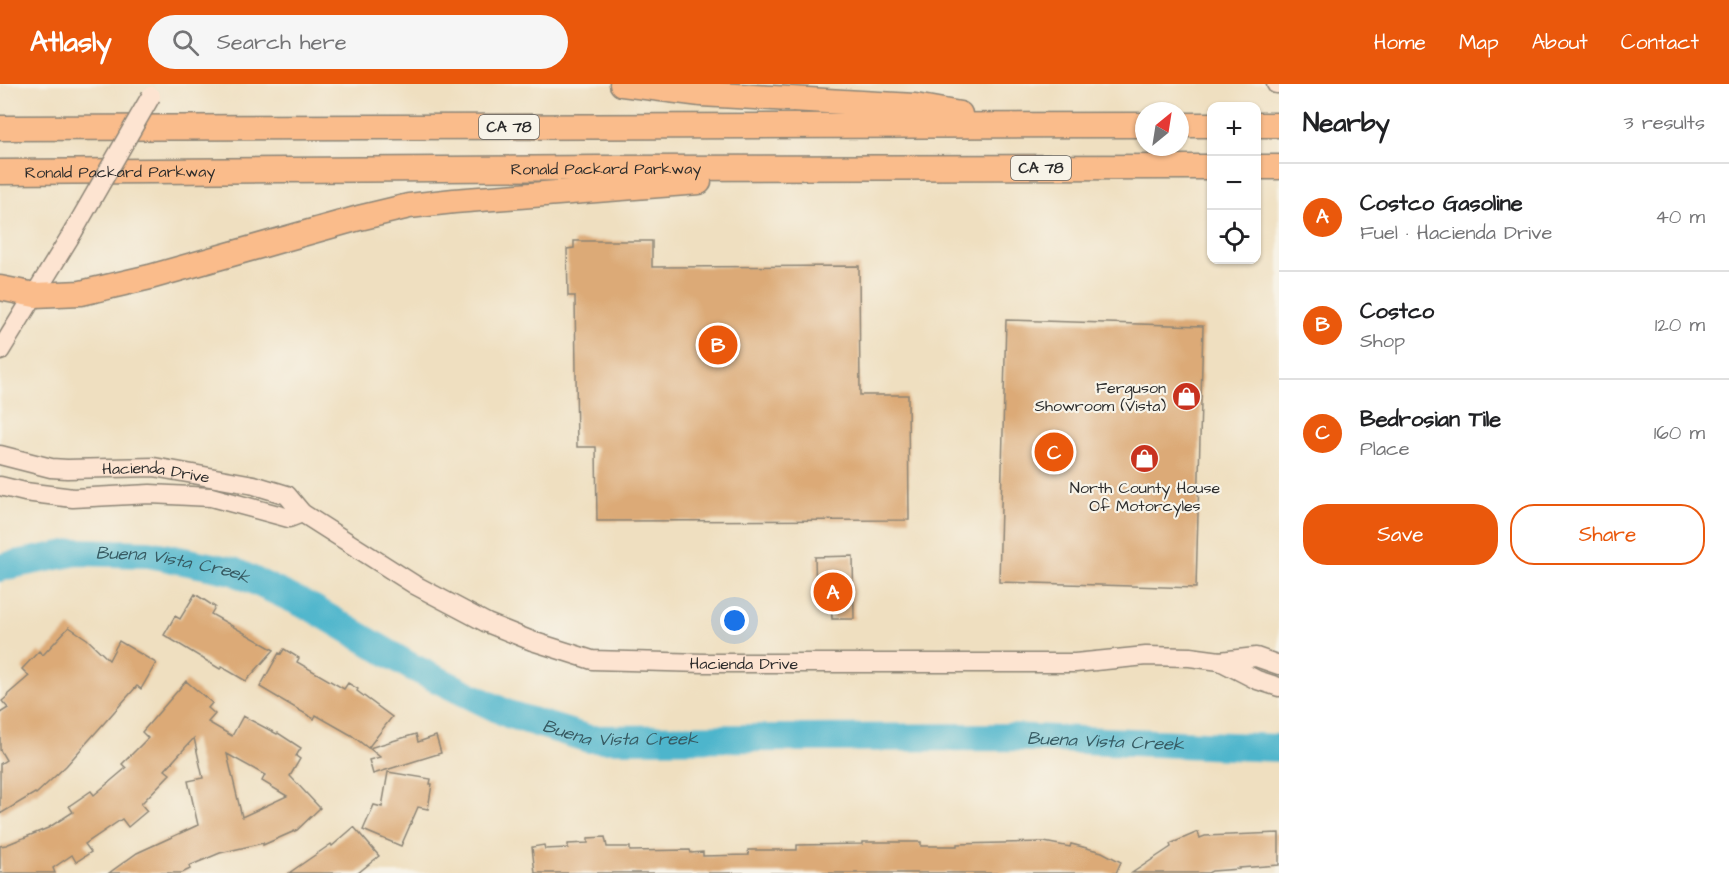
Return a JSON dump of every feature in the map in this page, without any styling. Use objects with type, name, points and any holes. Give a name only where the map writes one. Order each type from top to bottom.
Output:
[{"type":"highway","points":[[622,84],[701,94],[915,106],[1019,125]]},
{"type":"highway","points":[[1261,124],[1279,124]]},
{"type":"highway","name":"CA 78","points":[[0,128],[1135,125]]},
{"type":"highway","points":[[1189,125],[1207,125]]},
{"type":"highway","name":"Ronald Packard Parkway","points":[[0,172],[1207,167]]},
{"type":"highway","points":[[1261,167],[1279,167]]},
{"type":"highway","points":[[0,288],[35,295],[81,293],[409,206],[871,168]]},
{"type":"main road","points":[[0,351],[73,232],[154,90]]},
{"type":"main road","name":"Hacienda Drive","points":[[0,455],[67,470],[154,467],[244,483],[287,495],[302,513],[412,584],[487,622],[532,641],[592,660],[704,663],[1075,663],[1157,656],[1220,661],[1256,657],[1279,664]]},
{"type":"main road","name":"Hacienda Drive","points":[[0,486],[25,492],[73,498],[150,494],[211,497],[289,518],[302,513]]},
{"type":"main road","name":"Hacienda Drive","points":[[1220,661],[1257,680],[1279,687]]},
{"type":"building","points":[[574,241],[652,241],[652,267],[859,266],[860,395],[908,395],[909,520],[597,521],[596,447],[577,447],[575,296],[568,296],[567,249],[574,248]]},
{"type":"building","points":[[1006,320],[1203,326],[1196,588],[999,582]]},
{"type":"building","points":[[853,556],[854,619],[832,619],[831,596],[816,597],[815,557]]},
{"type":"building","points":[[195,594],[215,607],[211,614],[274,650],[246,681],[222,667],[220,669],[164,635],[175,616],[180,619]]},
{"type":"building","points":[[69,627],[87,639],[109,660],[119,641],[156,663],[141,689],[137,686],[66,766],[36,794],[0,814],[0,764],[6,760],[0,750],[0,713],[8,708],[2,701],[29,676],[22,669],[39,651],[43,655]]},
{"type":"building","points":[[284,649],[299,658],[297,662],[344,689],[348,683],[358,689],[357,691],[392,717],[368,748],[351,735],[316,715],[314,719],[260,687],[279,653],[281,654]]},
{"type":"building","points":[[186,681],[212,703],[208,708],[215,714],[208,722],[232,736],[243,716],[278,733],[301,748],[296,756],[300,759],[290,776],[320,808],[297,830],[263,845],[263,843],[220,853],[189,866],[190,869],[182,873],[109,873],[137,853],[198,825],[188,781],[203,778],[194,738],[165,770],[170,774],[141,804],[147,811],[128,827],[122,819],[85,844],[91,852],[76,862],[72,855],[53,868],[55,873],[0,873],[0,846],[48,828],[73,812],[69,806],[91,791],[94,795],[126,768],[122,764],[148,738],[142,732]],"holes":[[[227,754],[265,775],[262,781],[287,796],[242,817]]]},
{"type":"building","points":[[416,734],[418,742],[436,736],[441,753],[373,774],[369,760],[380,757],[369,748]]},
{"type":"building","points":[[388,772],[431,779],[430,784],[432,784],[428,809],[418,807],[401,846],[363,830],[374,805],[382,807]]},
{"type":"building","points":[[354,827],[379,856],[358,873],[289,873],[331,844],[332,846]]},
{"type":"building","points":[[1198,832],[1200,838],[1279,833],[1279,865],[1208,873],[1132,873],[1171,847],[1170,844]]},
{"type":"building","points":[[605,837],[607,847],[630,847],[630,851],[690,850],[691,853],[703,852],[703,856],[749,855],[748,850],[797,850],[797,845],[862,844],[862,842],[921,842],[921,846],[957,846],[957,844],[1044,842],[1070,847],[1071,844],[1102,852],[1121,862],[1116,873],[535,873],[532,847],[544,845],[545,849],[568,848],[568,844],[588,843],[588,838]]},
{"type":"waterway","name":"Buena Vista Creek","points":[[0,568],[77,552],[149,554],[233,571],[314,609],[410,666],[508,714],[589,739],[1007,737],[1279,748]]},
{"type":"place","name":"Costco","points":[[718,345]]},
{"type":"place","name":"Ferguson Showroom (Vista)","points":[[1187,396]]},
{"type":"place","name":"Bedrosian Tile","points":[[1054,452]]},
{"type":"place","name":"North County House Of Motorcyles","points":[[1145,459]]},
{"type":"place","name":"Costco Gasoline","points":[[833,592]]}]
